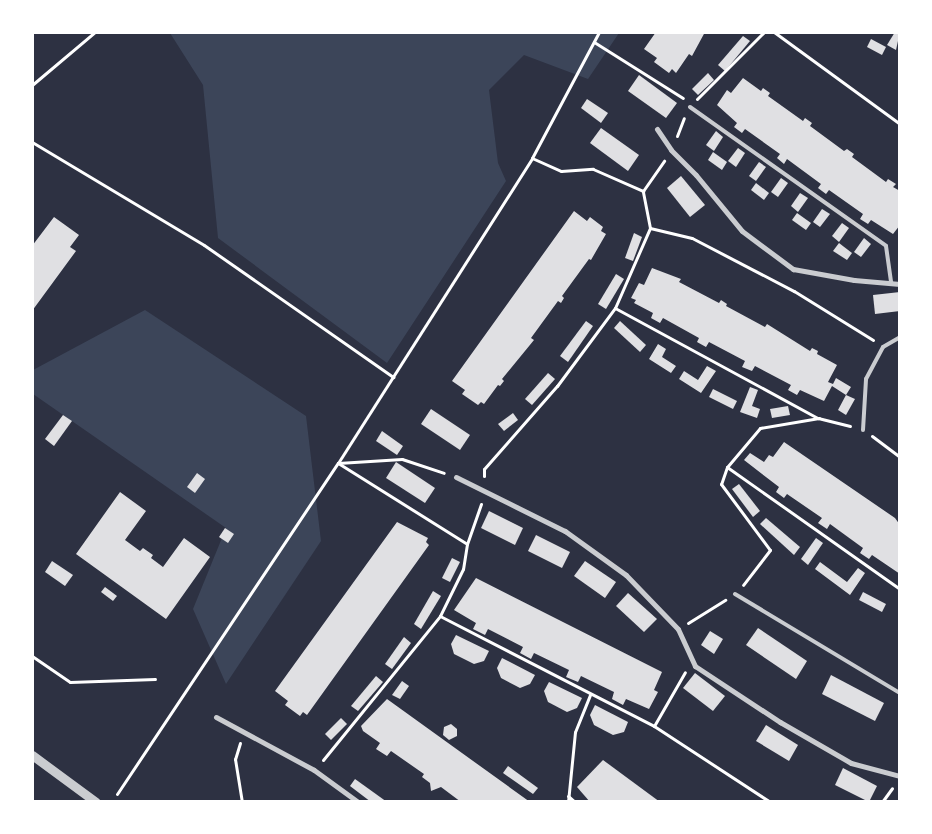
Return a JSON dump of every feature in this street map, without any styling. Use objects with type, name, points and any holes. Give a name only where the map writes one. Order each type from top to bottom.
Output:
[{"type":"street","points":[[657,129],[671,150],[696,175],[742,231],[794,269],[900,284]]},
{"type":"street","points":[[456,477],[565,532],[626,575],[678,629],[695,666],[780,722],[851,763],[900,776]]},
{"type":"street","points":[[216,717],[314,770],[358,802]]},
{"type":"street","points":[[32,756],[96,802]]},
{"type":"lane","points":[[690,107],[886,246],[890,283]]},
{"type":"lane","points":[[863,430],[866,379],[883,347],[900,337]]},
{"type":"lane","points":[[735,594],[900,693]]},
{"type":"path","points":[[32,85],[95,32]]},
{"type":"path","points":[[117,794],[338,463],[532,158],[599,32]]},
{"type":"path","points":[[314,770],[440,616],[463,569],[466,544],[486,491],[484,469],[557,386],[615,308],[650,228],[643,191],[671,150],[690,107],[764,32]]},
{"type":"path","points":[[774,32],[900,124]]},
{"type":"path","points":[[594,42],[682,96],[690,107]]},
{"type":"path","points":[[32,142],[204,246],[393,377]]},
{"type":"path","points":[[532,158],[561,171],[593,169],[643,191]]},
{"type":"path","points":[[650,228],[692,238],[794,291],[883,347]]},
{"type":"path","points":[[615,308],[818,418],[863,430],[900,457]]},
{"type":"path","points":[[678,629],[735,594],[770,550],[721,484],[727,467],[760,428],[818,418]]},
{"type":"path","points":[[338,463],[402,459],[456,477]]},
{"type":"path","points":[[338,463],[466,544]]},
{"type":"path","points":[[727,467],[900,589]]},
{"type":"path","points":[[440,616],[590,695],[654,726],[770,802]]},
{"type":"path","points":[[32,656],[70,682],[155,679]]},
{"type":"path","points":[[654,726],[688,667],[695,666]]},
{"type":"path","points":[[568,802],[575,732],[590,695]]},
{"type":"path","points":[[242,802],[235,759],[244,731]]},
{"type":"path","points":[[882,802],[894,786]]},
{"type":"path","points":[[568,796],[575,802]]},
{"type":"shaded area","points":[[170,33],[619,33],[588,79],[524,55],[489,90],[498,163],[506,181],[387,363],[218,238],[203,85]]},
{"type":"shaded area","points":[[145,310],[306,416],[321,541],[226,684],[193,609],[226,528],[33,394],[33,370]]},
{"type":"building","points":[[656,32],[705,32],[692,56],[689,54],[676,73],[672,69],[669,73],[654,62],[657,58],[644,49]]},
{"type":"building","points":[[895,32],[900,32],[896,50],[887,45]]},
{"type":"building","points":[[743,36],[750,41],[725,71],[718,65]]},
{"type":"building","points":[[871,39],[886,47],[882,55],[867,47]]},
{"type":"building","points":[[708,73],[714,80],[698,95],[692,89]]},
{"type":"building","points":[[639,75],[677,103],[666,118],[628,91]]},
{"type":"building","points":[[743,78],[761,91],[763,88],[770,93],[768,96],[803,121],[805,118],[812,123],[810,126],[844,151],[847,149],[854,154],[852,157],[886,182],[888,179],[896,184],[893,187],[900,191],[900,225],[893,234],[871,220],[868,224],[860,219],[863,214],[829,190],[826,194],[818,188],[821,184],[787,159],[784,164],[777,158],[780,154],[745,129],[742,133],[734,127],[737,123],[717,105],[727,90],[731,93]]},
{"type":"building","points":[[587,99],[608,113],[601,123],[581,108]]},
{"type":"building","points":[[601,128],[639,155],[628,171],[590,143]]},
{"type":"building","points":[[716,131],[723,137],[714,151],[706,145]]},
{"type":"building","points":[[738,148],[745,153],[736,167],[728,161]]},
{"type":"building","points":[[713,152],[727,162],[722,170],[708,160]]},
{"type":"building","points":[[759,162],[766,167],[756,181],[749,176]]},
{"type":"building","points":[[681,176],[705,205],[690,217],[667,188]]},
{"type":"building","points":[[781,178],[788,183],[778,197],[771,192]]},
{"type":"building","points":[[756,183],[769,193],[764,200],[751,190]]},
{"type":"building","points":[[800,193],[808,198],[798,212],[791,206]]},
{"type":"building","points":[[822,209],[830,214],[820,227],[813,222]]},
{"type":"building","points":[[574,211],[587,221],[590,217],[603,227],[601,231],[606,234],[591,260],[589,259],[562,296],[564,298],[561,303],[558,301],[531,338],[534,340],[502,379],[504,381],[500,386],[498,385],[484,404],[481,402],[478,405],[462,394],[465,390],[452,381]]},
{"type":"building","points":[[797,213],[811,223],[806,230],[792,220]]},
{"type":"building","points":[[54,217],[79,235],[70,247],[76,251],[32,311],[32,246]]},
{"type":"building","points":[[842,223],[849,228],[839,242],[832,236]]},
{"type":"building","points":[[634,233],[642,237],[633,261],[625,258]]},
{"type":"building","points":[[864,238],[871,244],[861,257],[854,252]]},
{"type":"building","points":[[839,243],[852,253],[847,260],[833,251]]},
{"type":"building","points":[[652,268],[681,279],[679,282],[719,303],[721,300],[727,304],[726,306],[765,327],[767,324],[810,351],[812,348],[818,351],[817,354],[837,365],[828,382],[833,384],[836,378],[851,387],[846,395],[832,386],[824,401],[800,390],[797,395],[788,390],[791,385],[755,366],[752,371],[742,367],[745,361],[709,342],[706,347],[697,342],[699,338],[663,318],[660,323],[651,318],[653,313],[634,303],[636,300],[631,298],[639,283],[644,285]]},
{"type":"building","points":[[616,274],[624,279],[606,309],[598,304]]},
{"type":"building","points":[[900,292],[900,311],[875,314],[873,295]]},
{"type":"building","points":[[586,321],[593,326],[568,362],[560,356]]},
{"type":"building","points":[[620,321],[646,345],[640,352],[614,328]]},
{"type":"building","points":[[658,344],[666,349],[662,357],[676,366],[671,373],[649,359]]},
{"type":"building","points":[[707,366],[716,371],[701,393],[679,379],[684,371],[698,380]]},
{"type":"building","points":[[548,373],[555,379],[532,405],[525,399]]},
{"type":"building","points":[[750,387],[758,390],[752,406],[760,409],[757,418],[740,412]]},
{"type":"building","points":[[713,389],[737,401],[733,409],[709,397]]},
{"type":"building","points":[[846,395],[855,399],[846,415],[838,410]]},
{"type":"building","points":[[788,406],[790,415],[772,418],[770,409]]},
{"type":"building","points":[[431,409],[470,435],[460,450],[421,424]]},
{"type":"building","points":[[513,413],[518,420],[504,431],[498,424]]},
{"type":"building","points":[[63,415],[72,421],[54,446],[45,439]]},
{"type":"building","points":[[382,431],[403,446],[397,455],[376,441]]},
{"type":"building","points":[[784,442],[895,518],[900,525],[900,574],[872,555],[869,559],[860,553],[863,548],[830,524],[827,529],[818,523],[822,518],[787,494],[784,498],[776,492],[779,487],[744,460],[750,453],[764,462],[769,455],[773,457]]},
{"type":"building","points":[[396,462],[435,488],[425,503],[386,478]]},
{"type":"building","points":[[197,473],[205,479],[195,493],[187,487]]},
{"type":"building","points":[[739,484],[760,511],[753,517],[732,489]]},
{"type":"building","points":[[120,492],[146,511],[125,540],[140,551],[143,548],[153,555],[151,558],[163,567],[184,538],[210,557],[166,619],[76,554]]},
{"type":"building","points":[[489,511],[523,528],[515,545],[481,528]]},
{"type":"building","points":[[766,518],[800,547],[794,555],[760,524]]},
{"type":"building","points":[[397,522],[428,538],[426,542],[429,545],[307,715],[303,712],[300,716],[285,705],[288,701],[275,691]]},
{"type":"building","points":[[225,528],[234,534],[228,543],[219,537]]},
{"type":"building","points":[[536,535],[570,552],[562,568],[528,551]]},
{"type":"building","points":[[816,538],[823,543],[808,565],[801,559]]},
{"type":"building","points":[[452,558],[460,562],[450,582],[442,578]]},
{"type":"building","points":[[52,561],[73,575],[65,586],[45,572]]},
{"type":"building","points":[[585,561],[616,582],[605,598],[574,576]]},
{"type":"building","points":[[820,562],[847,582],[858,568],[865,573],[850,595],[815,569]]},
{"type":"building","points":[[476,578],[662,672],[654,690],[658,692],[649,709],[626,699],[623,705],[612,699],[614,692],[581,676],[578,682],[566,677],[569,670],[534,653],[531,659],[520,653],[523,647],[488,629],[485,635],[473,629],[476,623],[454,610]]},
{"type":"building","points":[[105,587],[117,596],[113,601],[101,592]]},
{"type":"building","points":[[433,591],[441,596],[421,629],[414,624]]},
{"type":"building","points":[[863,592],[886,604],[882,612],[859,600]]},
{"type":"building","points":[[628,593],[657,619],[644,632],[616,606]]},
{"type":"building","points":[[758,628],[807,661],[796,679],[746,645]]},
{"type":"building","points":[[710,631],[723,639],[714,654],[701,645]]},
{"type":"building","points":[[456,635],[489,651],[484,661],[474,664],[454,654],[451,644]]},
{"type":"building","points":[[404,637],[411,643],[392,669],[385,664]]},
{"type":"building","points":[[502,658],[535,675],[530,684],[520,688],[501,678],[497,668]]},
{"type":"building","points":[[695,673],[725,696],[713,711],[683,688]]},
{"type":"building","points":[[831,675],[884,703],[875,721],[822,694]]},
{"type":"building","points":[[376,676],[383,682],[358,711],[351,706]]},
{"type":"building","points":[[402,681],[409,686],[400,699],[392,695]]},
{"type":"building","points":[[549,682],[582,698],[577,708],[567,712],[548,702],[544,691]]},
{"type":"building","points":[[387,699],[530,802],[461,802],[441,787],[431,791],[430,783],[422,777],[424,774],[391,751],[387,756],[376,749],[380,743],[363,731],[361,726]]},
{"type":"building","points":[[595,705],[628,722],[624,732],[613,735],[594,725],[590,715]]},
{"type":"building","points":[[341,718],[347,724],[331,740],[325,734]]},
{"type":"building","points":[[451,724],[457,729],[457,736],[449,740],[443,735],[444,727]]},
{"type":"building","points":[[766,725],[798,745],[789,761],[756,741]]},
{"type":"building","points":[[603,760],[660,802],[590,802],[577,787]]},
{"type":"building","points":[[508,766],[538,788],[533,794],[503,773]]},
{"type":"building","points":[[843,768],[877,786],[869,802],[835,785]]},
{"type":"building","points":[[355,779],[387,802],[371,802],[350,786]]}]
